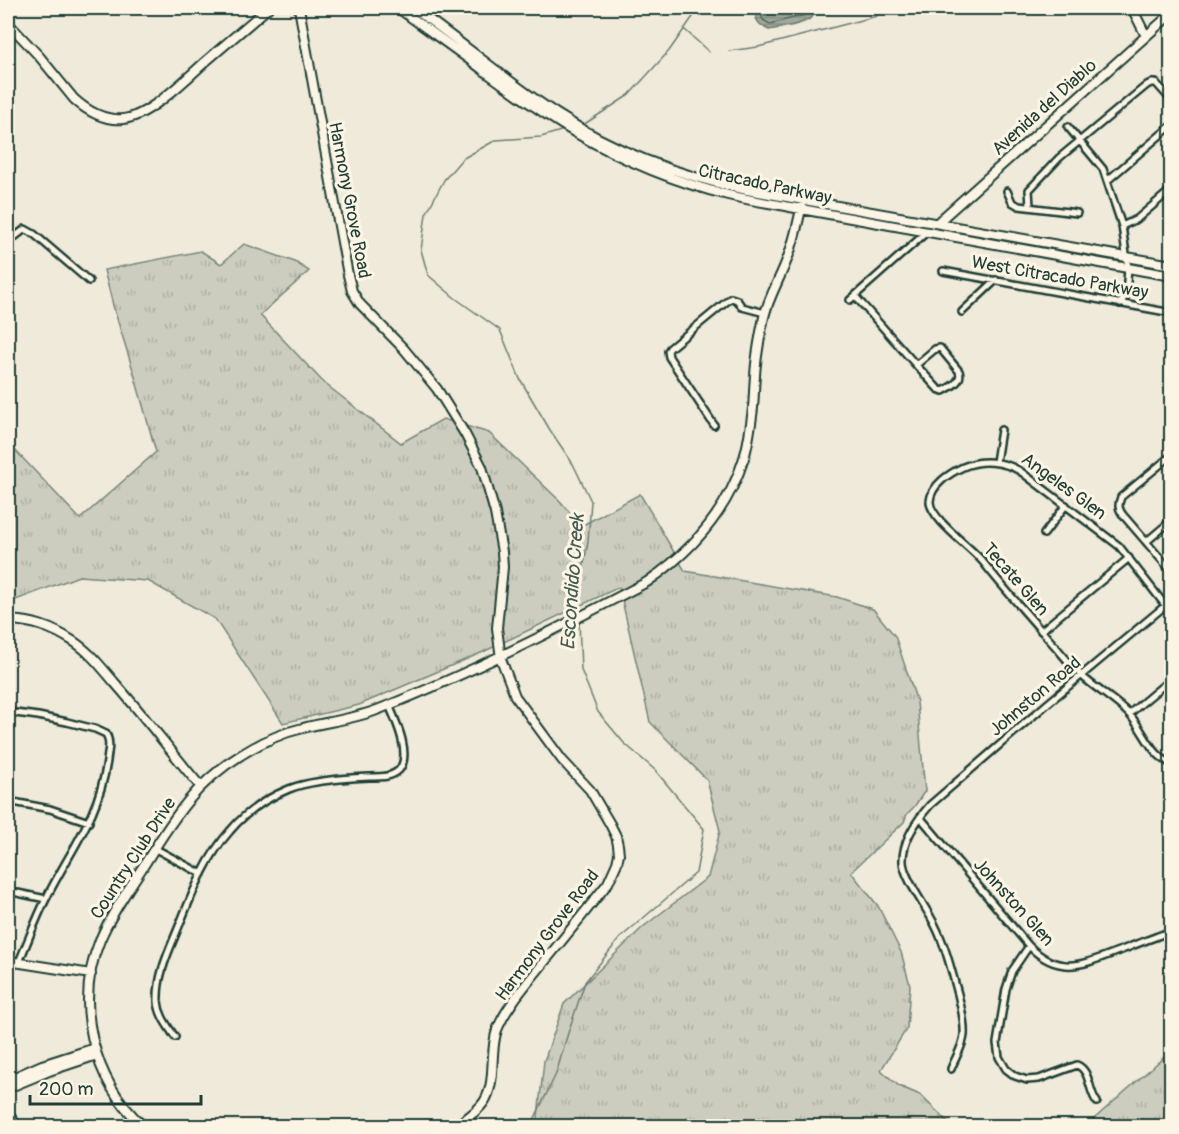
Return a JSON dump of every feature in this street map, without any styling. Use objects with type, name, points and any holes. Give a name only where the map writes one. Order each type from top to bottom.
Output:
[{"type":"main road","points":[[8,22],[80,105],[98,116],[124,119],[134,117],[159,101],[268,8]]},
{"type":"main road","name":"Harmony Grove Road","points":[[299,8],[352,291],[364,310],[404,349],[437,389],[482,467],[501,542],[504,567],[497,619],[500,656],[515,696],[562,760],[590,790],[616,836],[618,845],[617,863],[608,883],[501,1021],[493,1043],[488,1094],[483,1104],[456,1126]]},
{"type":"main road","name":"Citracado Parkway","points":[[398,8],[554,116],[658,172],[704,189],[730,196],[1172,276]]},
{"type":"main road","name":"Citracado Parkway","points":[[413,8],[554,116]]},
{"type":"main road","points":[[1132,8],[1146,36]]},
{"type":"main road","name":"Avenida del Diablo","points":[[937,223],[1172,14]]},
{"type":"main road","name":"Citracado Parkway","points":[[625,154],[738,188],[1172,265]]},
{"type":"main road","name":"Country Club Drive","points":[[143,1126],[115,1093],[96,1052],[88,1008],[91,974],[99,942],[107,924],[176,815],[217,772],[254,747],[304,728],[360,716],[521,647],[647,582],[686,552],[721,509],[744,457],[753,405],[759,340],[765,313],[792,245],[803,199]]},
{"type":"main road","points":[[928,231],[934,227],[954,230],[959,227]]},
{"type":"main road","points":[[8,620],[29,621],[54,630],[74,641],[91,656],[142,713],[201,787]]},
{"type":"main road","points":[[8,961],[91,974]]},
{"type":"main road","points":[[8,1080],[42,1065],[96,1052]]},
{"type":"main road","points":[[8,1088],[96,1052]]},
{"type":"street","points":[[1030,206],[1029,190],[1053,164],[1151,83],[1156,83],[1172,101]]},
{"type":"street","points":[[1108,180],[1172,125]]},
{"type":"street","points":[[1068,127],[1103,169],[1122,226],[1128,268],[1126,295],[1120,304]]},
{"type":"street","points":[[1122,226],[1137,219],[1172,189]]},
{"type":"street","points":[[1006,191],[1016,205],[1077,213]]},
{"type":"street","points":[[8,242],[25,229],[89,281]]},
{"type":"street","points":[[850,300],[928,231]]},
{"type":"street","name":"West Citracado Parkway","points":[[943,271],[1172,313]]},
{"type":"street","points":[[962,312],[996,280]]},
{"type":"street","points":[[855,296],[916,365],[938,389],[943,391],[959,379],[961,374],[940,348],[935,349],[916,365]]},
{"type":"street","points":[[714,425],[669,357],[668,351],[730,297],[742,307],[765,313]]},
{"type":"street","points":[[996,462],[1001,430]]},
{"type":"street","points":[[1172,455],[1121,497],[1118,504],[1123,515],[1172,572]]},
{"type":"street","name":"Angeles Glen","points":[[930,502],[937,485],[954,471],[974,464],[996,462],[1010,465],[1066,504],[1119,546],[1165,605]]},
{"type":"street","name":"Tecate Glen","points":[[930,502],[936,516],[981,559],[1081,675],[1129,714],[1158,755],[1172,764]]},
{"type":"street","points":[[1044,534],[1066,504]]},
{"type":"street","points":[[1146,542],[1172,520]]},
{"type":"street","points":[[1041,631],[1129,558]]},
{"type":"street","name":"Johnston Road","points":[[951,1070],[964,1038],[964,1022],[950,964],[932,919],[912,886],[903,864],[905,848],[914,826],[946,791],[1172,600]]},
{"type":"street","points":[[1129,714],[1172,678]]},
{"type":"street","points":[[175,1037],[161,1014],[158,999],[159,984],[165,961],[189,901],[217,848],[246,815],[274,796],[297,786],[385,777],[399,770],[405,752],[389,705]]},
{"type":"street","points":[[8,712],[49,718],[95,729],[104,733],[109,742],[104,779],[98,801],[89,822],[46,899],[19,962]]},
{"type":"street","points":[[8,801],[50,809],[89,822]]},
{"type":"street","name":"Johnston Glen","points":[[920,817],[1029,946],[1047,961],[1062,965],[1080,965],[1172,931]]},
{"type":"street","points":[[154,848],[202,874]]},
{"type":"street","points":[[8,891],[46,899]]},
{"type":"street","points":[[1029,946],[1011,970],[997,1043],[999,1057],[1006,1069],[1027,1080],[1039,1080],[1077,1065],[1081,1066],[1086,1072],[1093,1098],[1097,1102]]},
{"type":"green space","points":[[244,244],[295,262],[309,271],[260,315],[324,383],[401,443],[443,419],[489,433],[561,502],[581,526],[640,494],[685,571],[837,597],[873,609],[895,636],[917,702],[925,791],[907,814],[904,822],[851,872],[878,906],[901,952],[910,985],[907,1028],[881,1070],[899,1086],[920,1095],[952,1126],[537,1126],[544,1061],[564,1004],[643,927],[708,877],[720,831],[707,780],[650,722],[619,587],[481,653],[359,705],[283,723],[215,619],[148,581],[79,576],[8,603],[8,458],[15,450],[80,519],[156,452],[104,270],[201,251],[221,264]]},
{"type":"green space","points":[[1171,1051],[1171,1126],[1086,1126]]},
{"type":"water","points":[[756,8],[816,8],[810,19],[804,22],[769,30],[758,21],[755,15]]},
{"type":"waterway","name":"Escondido Creek","points":[[583,125],[629,95],[669,51],[699,8]]},
{"type":"waterway","points":[[729,51],[758,47],[877,16]]},
{"type":"waterway","points":[[684,29],[709,52]]},
{"type":"waterway","name":"Escondido Creek","points":[[564,130],[541,137],[496,140],[462,159],[444,180],[426,214],[421,250],[428,275],[455,298],[500,330],[520,379],[573,464],[591,501],[579,613]]},
{"type":"waterway","name":"Escondido Creek","points":[[531,1126],[556,1074],[585,982],[620,938],[696,873],[704,829],[655,770],[624,743],[598,712],[581,670],[579,621]]}]
